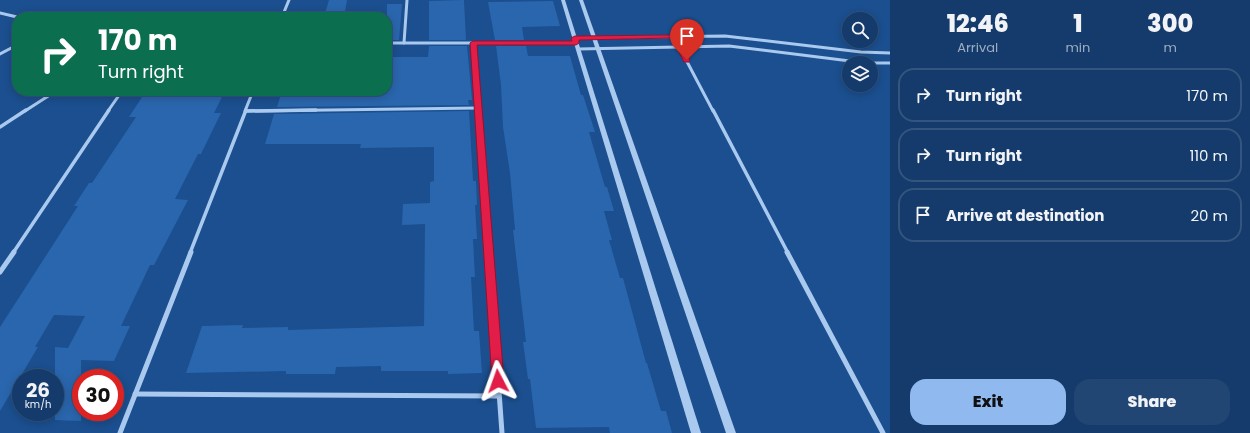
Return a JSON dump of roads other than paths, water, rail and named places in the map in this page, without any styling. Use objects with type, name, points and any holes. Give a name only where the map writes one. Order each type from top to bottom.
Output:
[{"type":"street","points":[[284,12],[289,0]]},
{"type":"street","points":[[404,43],[406,0]]},
{"type":"street","points":[[563,0],[696,433]]},
{"type":"street","points":[[581,0],[731,433]]},
{"type":"street","points":[[0,13],[12,16]]},
{"type":"street","points":[[674,36],[883,433]]},
{"type":"street","points":[[576,43],[594,37],[725,36],[861,52],[890,52]]},
{"type":"street","points":[[392,43],[576,43],[598,48],[729,46],[842,60]]},
{"type":"street","points":[[473,43],[502,433]]},
{"type":"street","points":[[0,54],[12,48]]},
{"type":"street","points":[[878,63],[890,63]]},
{"type":"street","points":[[0,127],[48,96]]},
{"type":"street","points":[[0,272],[119,96]]},
{"type":"street","points":[[120,433],[251,96]]},
{"type":"street","points":[[246,110],[478,108]]},
{"type":"street","points":[[135,394],[499,396]]}]
